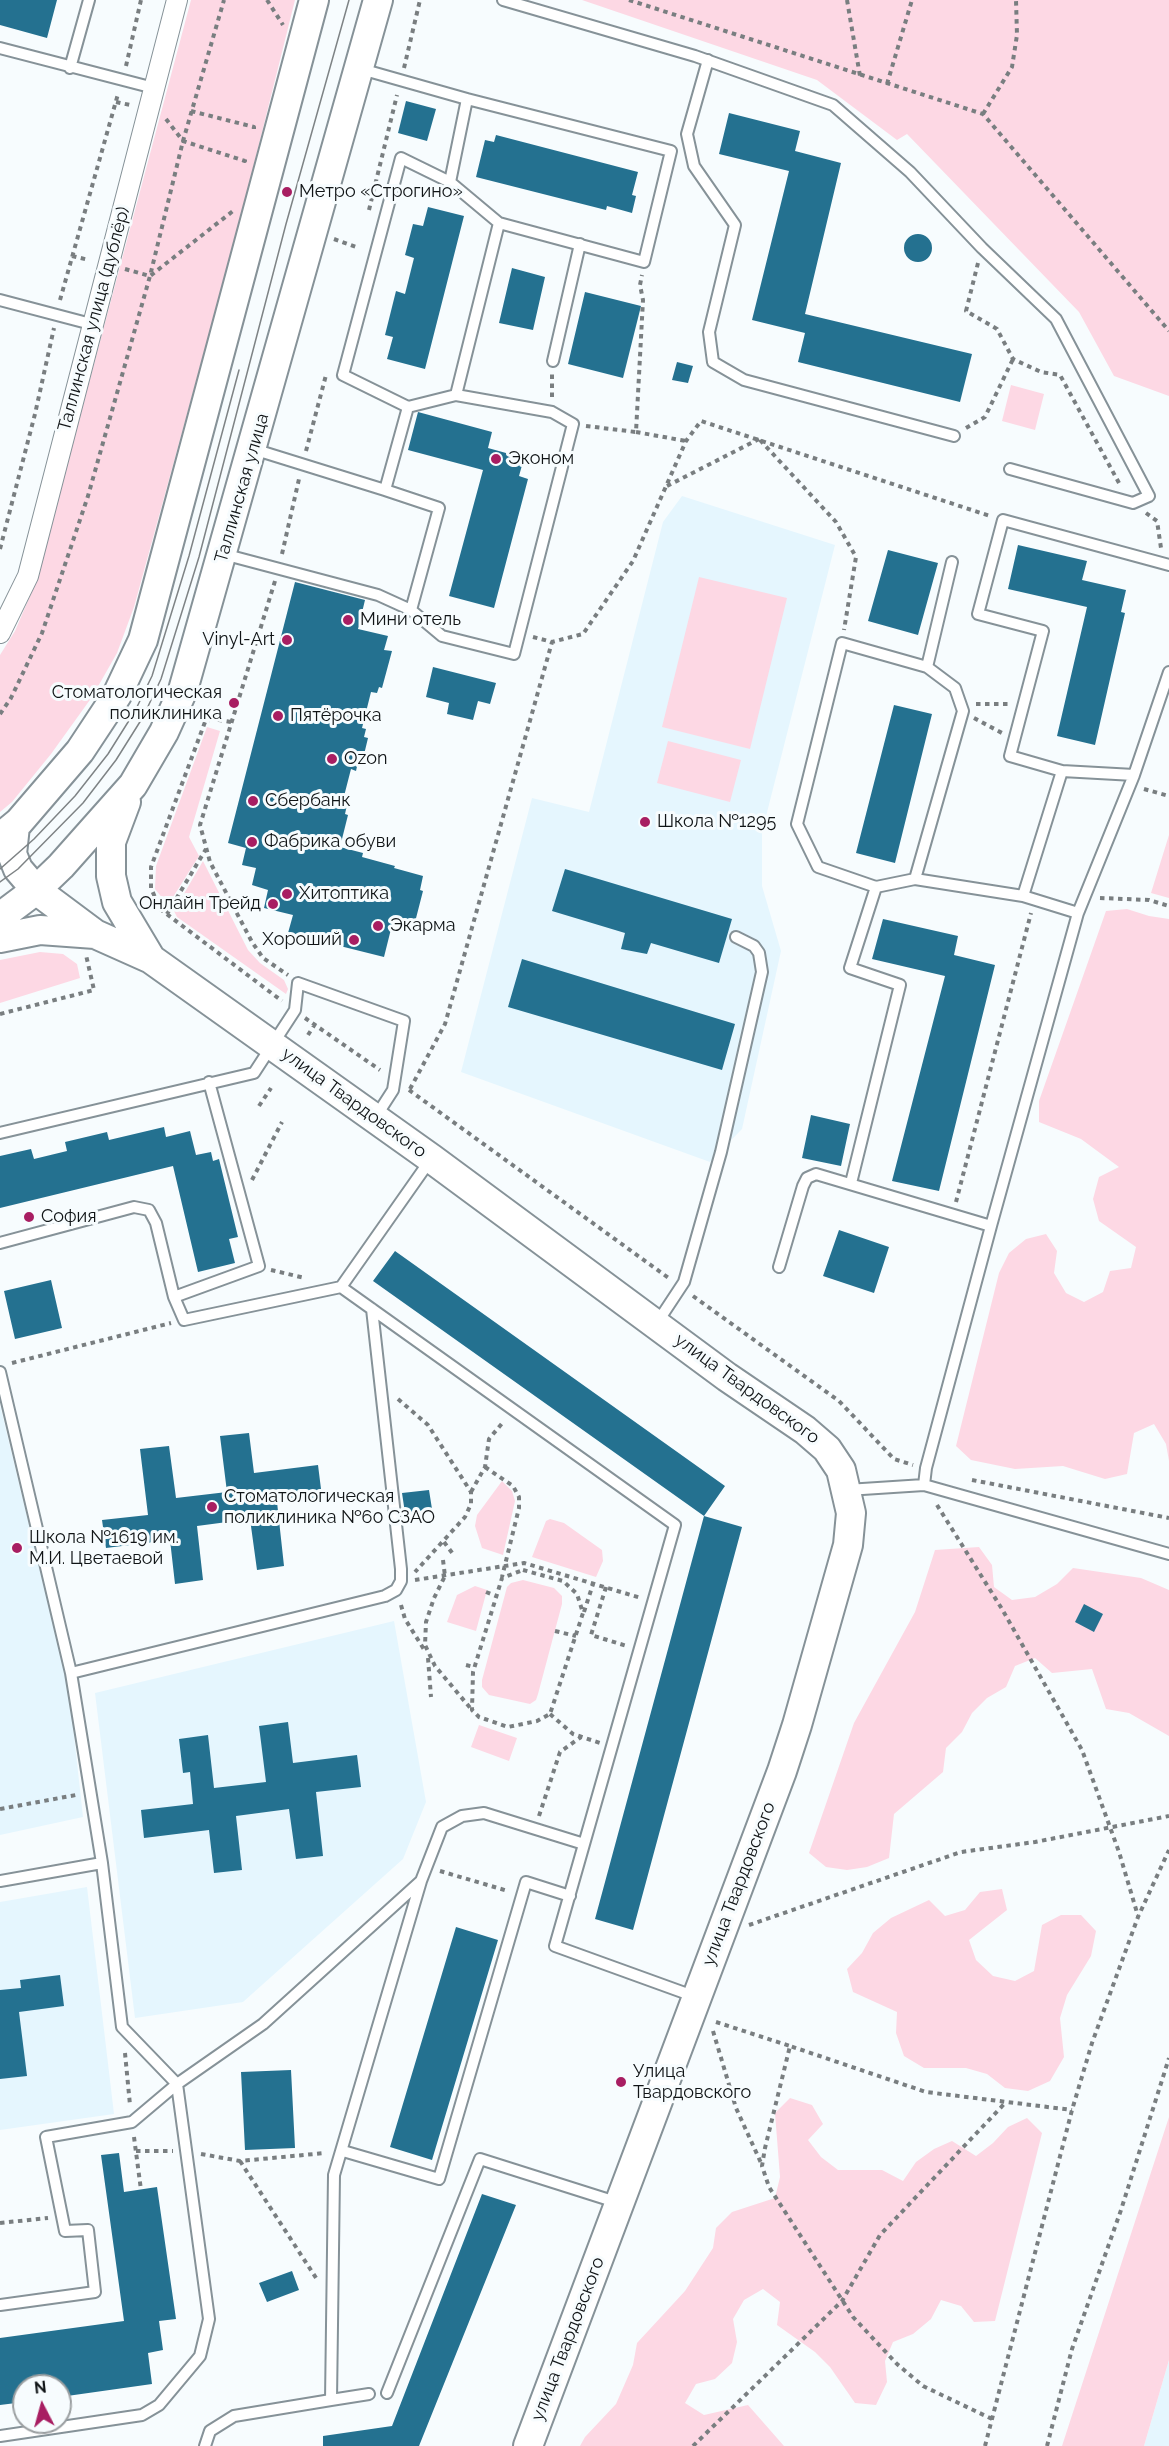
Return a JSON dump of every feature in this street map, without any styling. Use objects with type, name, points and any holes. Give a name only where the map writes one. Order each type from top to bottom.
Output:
[{"type":"main road","points":[[7,832],[56,782],[87,740],[117,695],[142,640],[314,0]]},
{"type":"main road","name":"Таллинская улица","points":[[0,918],[36,890],[133,785],[164,732],[183,690],[253,449],[378,0]]},
{"type":"main road","points":[[133,785],[111,842],[110,869],[117,902],[151,959]]},
{"type":"main road","name":"улица Твардовского","points":[[7,832],[18,869],[36,890],[91,940],[151,959],[432,1159],[820,1442],[838,1465],[847,1491],[851,1513],[848,1545],[782,1771],[528,2446]]},
{"type":"main road","points":[[0,938],[40,930],[91,940]]},
{"type":"street","name":"Таллинская улица (дублёр)","points":[[0,633],[28,576],[91,324],[177,0]]},
{"type":"lane","points":[[70,68],[89,0]]},
{"type":"lane","points":[[502,0],[708,60],[833,105],[910,172],[982,248],[1056,319],[1149,496],[1133,503],[1010,469]]},
{"type":"lane","points":[[0,48],[154,88]]},
{"type":"lane","points":[[708,60],[687,134],[694,166],[735,225],[709,332],[713,362],[744,380],[954,436]]},
{"type":"lane","points":[[223,554],[378,595],[411,610],[442,636],[514,654],[573,424],[552,412],[456,395],[408,407],[343,375],[401,159],[450,182],[499,223],[644,262],[671,151],[467,99],[358,68]]},
{"type":"lane","points":[[450,182],[467,99]]},
{"type":"lane","points":[[456,395],[499,223]]},
{"type":"lane","points":[[553,361],[580,244]]},
{"type":"lane","points":[[0,300],[91,324]]},
{"type":"lane","points":[[386,490],[408,407]]},
{"type":"lane","points":[[253,449],[439,508],[411,610]]},
{"type":"lane","points":[[1134,776],[1062,771],[1010,756],[1043,631],[978,614],[1002,520],[1166,564]]},
{"type":"lane","points":[[927,667],[952,562]]},
{"type":"lane","points":[[915,879],[962,707],[955,688],[927,667],[842,643],[797,824],[818,867],[876,887],[915,879],[1029,898],[1078,913]]},
{"type":"lane","points":[[924,1485],[926,1468],[991,1226],[1078,913],[1134,776],[1169,672]]},
{"type":"lane","points":[[1029,898],[1062,771]]},
{"type":"lane","points":[[850,1183],[900,985],[850,968],[876,887]]},
{"type":"lane","points":[[657,1323],[681,1287],[721,1152],[762,972],[759,953],[754,946],[736,937]]},
{"type":"lane","points":[[0,1133],[254,1073],[295,1010],[298,983],[404,1021],[393,1089],[375,1119]]},
{"type":"lane","points":[[174,1297],[259,1266],[209,1082]]},
{"type":"lane","points":[[0,1243],[134,1207],[149,1210],[156,1223],[174,1297],[184,1320],[341,1287],[432,1159]]},
{"type":"lane","points":[[779,1267],[807,1178],[816,1174],[991,1226]]},
{"type":"lane","points":[[341,1287],[675,1525],[555,1946],[696,1997]]},
{"type":"lane","points":[[70,1673],[385,1596],[396,1590],[401,1581],[401,1569],[372,1309]]},
{"type":"lane","points":[[0,1372],[70,1673],[102,1863],[122,2027],[177,2084],[209,2319],[200,2356],[159,2405],[142,2415],[0,2436]]},
{"type":"lane","points":[[847,1491],[924,1485],[1169,1554]]},
{"type":"lane","points":[[331,2400],[334,2175],[343,2151],[421,1881],[442,1827],[462,1815],[483,1813],[584,1844]]},
{"type":"lane","points":[[0,1881],[102,1863]]},
{"type":"lane","points":[[0,2305],[94,2292],[88,2230],[65,2231],[60,2217],[46,2137],[132,2122],[177,2084],[263,2024],[421,1881]]},
{"type":"lane","points":[[343,2151],[438,2179],[526,1882],[570,1896]]},
{"type":"lane","points":[[387,2392],[480,2159],[619,2204]]},
{"type":"lane","points":[[205,2446],[210,2431],[234,2416],[369,2394]]},
{"type":"path","points":[[0,549],[35,414],[56,316],[122,81],[141,0]]},
{"type":"path","points":[[0,714],[11,698],[42,633],[88,496],[150,276],[191,111],[224,0]]},
{"type":"path","points":[[629,0],[982,114],[1169,331]]},
{"type":"path","points":[[847,0],[860,64],[860,76]]},
{"type":"path","points":[[887,84],[912,0]]},
{"type":"path","points":[[982,114],[1012,67],[1017,35],[1016,0]]},
{"type":"path","points":[[116,102],[160,112],[183,141],[244,161]]},
{"type":"path","points":[[191,111],[254,127],[251,138]]},
{"type":"path","points":[[242,173],[248,150]]},
{"type":"path","points":[[150,276],[236,208]]},
{"type":"path","points":[[982,248],[966,311],[996,328],[1013,359],[1041,372],[1060,375],[1119,484],[1133,503],[1157,521],[1166,564]]},
{"type":"path","points":[[72,256],[150,276]]},
{"type":"path","points":[[636,432],[643,300],[640,285],[644,262]]},
{"type":"path","points":[[954,436],[985,417],[1013,359]]},
{"type":"path","points":[[552,412],[553,361]]},
{"type":"path","points":[[519,633],[552,642],[583,634],[600,613],[633,561],[686,441],[700,421],[1002,520]]},
{"type":"path","points":[[573,424],[686,441]]},
{"type":"path","points":[[666,486],[760,439]]},
{"type":"path","points":[[760,439],[836,522],[856,557],[842,643]]},
{"type":"path","points":[[278,570],[200,825],[206,849],[232,907],[252,942],[263,958],[298,983]]},
{"type":"path","points":[[410,1091],[445,1024],[552,642]]},
{"type":"path","points":[[962,707],[1024,704]]},
{"type":"path","points":[[962,707],[1014,740]]},
{"type":"path","points":[[231,722],[213,719],[205,722],[158,845],[151,867],[151,888],[153,898],[167,914],[295,1010],[839,1401],[894,1460],[926,1468]]},
{"type":"path","points":[[1136,788],[1169,796]]},
{"type":"path","points":[[167,914],[206,849]]},
{"type":"path","points":[[952,1215],[1029,898]]},
{"type":"path","points":[[1100,898],[1149,900],[1169,906]]},
{"type":"path","points":[[0,1014],[94,990],[86,956],[91,940]]},
{"type":"path","points":[[308,1035],[315,1024]]},
{"type":"path","points":[[259,1106],[271,1088]]},
{"type":"path","points":[[241,1202],[282,1122]]},
{"type":"path","points":[[259,1266],[341,1287]]},
{"type":"path","points":[[0,1366],[184,1320]]},
{"type":"path","points":[[379,1383],[428,1425],[471,1492]]},
{"type":"path","points":[[419,1568],[465,1517],[471,1504],[471,1492],[485,1467],[489,1440],[511,1410]]},
{"type":"path","points":[[472,1710],[474,1667],[502,1578],[519,1508],[519,1497],[513,1486],[485,1467]]},
{"type":"path","points":[[966,1479],[1169,1518]]},
{"type":"path","points":[[924,1485],[1002,1609],[1082,1750],[1119,1852],[1138,1917]]},
{"type":"path","points":[[444,1542],[453,1554]]},
{"type":"path","points":[[431,1697],[425,1645],[426,1622],[445,1576],[443,1560]]},
{"type":"path","points":[[424,1579],[524,1563],[624,1593]]},
{"type":"path","points":[[502,1578],[524,1570],[563,1581],[577,1594],[584,1613]]},
{"type":"path","points":[[396,1590],[405,1619],[428,1656],[472,1710],[479,1717],[508,1727],[537,1721],[550,1714],[593,1584]]},
{"type":"path","points":[[606,1587],[591,1635],[639,1650]]},
{"type":"path","points":[[486,1592],[496,1596]]},
{"type":"path","points":[[555,1631],[576,1636]]},
{"type":"path","points":[[466,1665],[474,1667]]},
{"type":"path","points":[[550,1714],[565,1728],[580,1737],[612,1747]]},
{"type":"path","points":[[536,1828],[560,1752],[580,1737]]},
{"type":"path","points":[[0,1809],[91,1793]]},
{"type":"path","points":[[748,1925],[961,1852],[1109,1829],[1169,1816]]},
{"type":"path","points":[[986,2446],[1072,2110],[1092,2043],[1138,1917],[1169,1850]]},
{"type":"path","points":[[427,1867],[522,1896]]},
{"type":"path","points":[[716,2022],[926,2092],[1072,2110]]},
{"type":"path","points":[[122,2027],[141,2190]]},
{"type":"path","points":[[713,2031],[736,2108],[770,2187],[853,2317],[897,2364],[923,2386],[992,2419]]},
{"type":"path","points":[[762,2166],[790,2046]]},
{"type":"path","points":[[1047,2446],[1072,2349],[1121,2210],[1169,2058]]},
{"type":"path","points":[[693,2446],[842,2301],[880,2235],[1006,2102]]},
{"type":"path","points":[[136,2151],[187,2151],[240,2161],[343,2151]]},
{"type":"path","points":[[240,2161],[332,2304]]},
{"type":"path","points":[[0,2223],[60,2217]]},
{"type":"shaded area","points":[[191,0],[295,0],[238,228],[134,607],[117,653],[92,697],[51,754],[12,802],[0,812],[0,655],[15,631],[36,582]]},
{"type":"shaded area","points":[[582,0],[1169,0],[1169,396],[1114,376],[1079,312],[907,134],[897,140],[817,80]]},
{"type":"shaded area","points":[[1011,385],[1044,394],[1035,430],[1002,421]]},
{"type":"shaded area","name":"Школа №1295","points":[[682,496],[835,545],[762,832],[762,886],[781,951],[742,1129],[710,1162],[461,1072],[532,798],[589,812],[663,522]]},
{"type":"shaded area","points":[[699,577],[787,598],[750,749],[662,727]]},
{"type":"shaded area","points":[[207,727],[220,731],[189,837],[199,856],[168,905],[155,889],[156,866]]},
{"type":"shaded area","points":[[668,741],[741,760],[730,802],[657,783]]},
{"type":"shaded area","points":[[1169,835],[1169,898],[1151,893]]},
{"type":"shaded area","points":[[203,861],[248,950],[260,963],[284,980],[288,989],[286,994],[177,917],[174,911]]},
{"type":"shaded area","points":[[1127,909],[1169,919],[1169,1461],[1166,1444],[1154,1424],[1134,1433],[1127,1474],[1105,1479],[1063,1466],[1015,1469],[971,1460],[956,1446],[999,1273],[1009,1253],[1026,1239],[1046,1234],[1057,1251],[1054,1273],[1066,1293],[1084,1302],[1103,1292],[1110,1271],[1131,1268],[1136,1247],[1099,1221],[1093,1199],[1099,1177],[1119,1167],[1081,1139],[1039,1122],[1039,1101],[1106,911]]},
{"type":"shaded area","points":[[40,952],[63,954],[77,964],[80,978],[0,1003],[0,960]]},
{"type":"shaded area","name":"Школа №1619 им. М.И. Цветаевой","points":[[0,1405],[69,1690],[83,1817],[0,1835]]},
{"type":"shaded area","points":[[502,1481],[512,1491],[515,1501],[503,1555],[482,1548],[475,1526],[477,1515]]},
{"type":"shaded area","points":[[550,1519],[564,1523],[602,1550],[603,1561],[596,1577],[532,1557],[546,1521]]},
{"type":"shaded area","points":[[979,1547],[992,1565],[994,1587],[1012,1600],[1035,1597],[1057,1584],[1073,1568],[1141,1578],[1169,1590],[1169,1736],[1129,1713],[1106,1709],[1092,1669],[1052,1673],[1035,1658],[1015,1666],[1006,1687],[987,1698],[972,1713],[962,1732],[946,1748],[943,1772],[894,1814],[889,1858],[867,1867],[847,1870],[826,1867],[809,1853],[854,1723],[915,1612],[935,1550]]},
{"type":"shaded area","points":[[523,1580],[554,1588],[562,1596],[562,1604],[538,1694],[536,1700],[530,1704],[489,1695],[482,1687],[507,1587],[511,1583]]},
{"type":"shaded area","points":[[475,1586],[487,1590],[476,1631],[447,1622],[457,1595]]},
{"type":"shaded area","points":[[394,1621],[426,1802],[403,1859],[243,2002],[135,2018],[95,1693]]},
{"type":"shaded area","points":[[479,1725],[517,1738],[509,1761],[471,1747]]},
{"type":"shaded area","points":[[87,1887],[114,2114],[0,2130],[0,1902]]},
{"type":"shaded area","points":[[1002,1889],[1007,1910],[969,1940],[976,1960],[993,1976],[1015,1981],[1034,1971],[1042,1925],[1061,1915],[1081,1915],[1096,1931],[1091,1956],[1067,1995],[1060,2018],[1064,2057],[1050,2081],[1028,2091],[1005,2088],[987,2074],[966,2068],[924,2068],[904,2056],[896,2033],[897,2012],[853,1992],[847,1969],[862,1953],[873,1933],[891,1918],[929,1900],[945,1916],[965,1910],[980,1892]]},
{"type":"shaded area","points":[[790,2098],[812,2105],[823,2124],[808,2140],[821,2157],[838,2170],[882,2170],[903,2181],[916,2162],[934,2149],[952,2141],[976,2156],[1008,2127],[1027,2118],[1042,2133],[995,2321],[974,2322],[961,2306],[941,2300],[931,2319],[913,2334],[893,2342],[885,2361],[887,2382],[876,2405],[855,2403],[830,2367],[815,2352],[777,2325],[780,2302],[763,2289],[744,2300],[733,2319],[737,2342],[732,2363],[715,2379],[696,2384],[685,2403],[704,2415],[748,2405],[784,2446],[580,2446],[585,2437],[616,2404],[633,2365],[637,2343],[685,2291],[713,2248],[716,2228],[732,2212],[775,2198],[780,2177],[775,2113]]},
{"type":"shaded area","points":[[1169,2117],[1169,2360],[1144,2446],[1062,2446]]},
{"type":"shaded area","points":[[1169,2360],[1169,2446],[1144,2446]]},
{"type":"building","points":[[0,0],[57,0],[47,38],[0,25]]},
{"type":"building","points":[[406,101],[436,109],[427,141],[398,133]]},
{"type":"building","points":[[729,113],[800,131],[795,151],[841,163],[805,314],[972,354],[960,402],[798,362],[805,333],[752,320],[789,171],[719,154]]},
{"type":"building","points":[[496,135],[638,172],[632,195],[636,196],[632,213],[607,206],[606,210],[476,177],[485,140],[494,142]]},
{"type":"building","points":[[428,207],[464,216],[425,369],[387,359],[393,337],[385,335],[396,291],[405,294],[414,258],[405,255],[413,224],[423,226]]},
{"type":"building","points":[[918,234],[928,238],[932,248],[928,258],[918,262],[908,258],[904,248],[908,238]]},
{"type":"building","points":[[512,268],[545,277],[533,330],[499,323]]},
{"type":"building","points":[[585,292],[641,306],[623,378],[568,364]]},
{"type":"building","points":[[677,362],[693,366],[688,383],[672,380]]},
{"type":"building","points":[[418,412],[492,432],[488,448],[524,458],[519,476],[528,479],[494,608],[449,596],[483,470],[408,450]]},
{"type":"building","points":[[1018,545],[1087,561],[1082,580],[1126,590],[1121,612],[1125,613],[1095,745],[1057,736],[1087,607],[1008,589]]},
{"type":"building","points":[[888,550],[938,563],[918,635],[868,621]]},
{"type":"building","points":[[295,582],[365,600],[358,629],[388,636],[384,650],[392,651],[382,688],[379,687],[377,693],[371,692],[362,728],[366,729],[364,737],[368,738],[362,763],[358,762],[356,771],[351,769],[342,804],[347,805],[345,814],[348,815],[340,847],[363,853],[362,857],[423,876],[420,890],[423,891],[414,926],[393,921],[384,957],[288,933],[293,915],[264,908],[268,890],[252,885],[256,868],[242,865],[246,848],[228,843]]},
{"type":"building","points":[[433,667],[496,683],[490,704],[478,701],[473,720],[447,714],[449,703],[426,697]]},
{"type":"building","points":[[894,705],[932,714],[895,863],[856,853]]},
{"type":"building","points":[[565,869],[732,919],[719,963],[651,943],[647,954],[621,949],[625,933],[552,911]]},
{"type":"building","points":[[883,919],[958,936],[954,955],[995,965],[939,1191],[892,1181],[945,976],[872,959]]},
{"type":"building","points":[[522,959],[735,1024],[722,1070],[508,1007]]},
{"type":"building","points":[[811,1115],[850,1124],[841,1166],[802,1158]]},
{"type":"building","points":[[164,1127],[166,1137],[190,1131],[196,1155],[211,1152],[213,1161],[219,1159],[238,1237],[229,1239],[235,1263],[198,1272],[173,1166],[0,1208],[0,1156],[31,1149],[34,1159],[67,1151],[65,1142],[107,1132],[109,1140]]},
{"type":"building","points":[[839,1230],[889,1247],[874,1293],[823,1276]]},
{"type":"building","points":[[395,1251],[725,1486],[704,1516],[373,1281]]},
{"type":"building","points":[[51,1280],[62,1328],[15,1339],[4,1291]]},
{"type":"building","name":"Стоматологическая поликлиника №60 СЗАО","points":[[249,1433],[254,1473],[318,1465],[322,1497],[277,1502],[284,1566],[257,1570],[250,1519],[197,1526],[203,1580],[175,1584],[170,1540],[106,1548],[102,1520],[148,1515],[140,1449],[169,1446],[176,1498],[227,1492],[220,1436]]},
{"type":"building","points":[[429,1490],[432,1509],[405,1513],[402,1493]]},
{"type":"building","points":[[704,1516],[742,1527],[633,1930],[595,1919]]},
{"type":"building","points":[[1084,1604],[1103,1614],[1094,1632],[1075,1622]]},
{"type":"building","points":[[288,1722],[293,1763],[357,1755],[361,1787],[316,1792],[323,1856],[296,1859],[289,1809],[236,1816],[242,1870],[214,1873],[209,1830],[144,1838],[141,1810],[193,1804],[190,1772],[183,1773],[179,1739],[208,1735],[214,1788],[266,1782],[259,1726]]},
{"type":"building","points":[[456,1927],[498,1940],[432,2160],[390,2147]]},
{"type":"building","points":[[60,1975],[64,2006],[19,2012],[27,2076],[0,2079],[0,1990],[21,1988],[20,1980]]},
{"type":"building","points":[[291,2070],[295,2148],[245,2150],[241,2072]]},
{"type":"building","points":[[119,2153],[124,2192],[157,2187],[176,2319],[159,2321],[163,2350],[148,2353],[152,2384],[72,2395],[72,2374],[12,2374],[12,2404],[0,2405],[0,2338],[124,2321],[101,2155]]},
{"type":"building","points":[[482,2194],[516,2205],[419,2446],[323,2446],[323,2436],[392,2426]]},
{"type":"building","points":[[292,2271],[299,2290],[267,2302],[259,2283]]},
{"type":"tram line","points":[[0,882],[18,869],[83,803],[116,760],[143,717],[161,679],[199,557],[286,224],[349,0]]},
{"type":"tram line","points":[[0,869],[34,839],[75,796],[108,754],[135,711],[152,676],[189,556],[239,370]]},
{"type":"place","name":"Метро «Строгино»","points":[[287,192]]},
{"type":"place","name":"Эконом","points":[[496,459]]},
{"type":"place","name":"Мини отель","points":[[348,620]]},
{"type":"place","name":"Vinyl-Art","points":[[287,640]]},
{"type":"place","name":"Стоматологическая поликлиника","points":[[234,703]]},
{"type":"place","name":"Пятёрочка","points":[[278,716]]},
{"type":"place","name":"Ozon","points":[[332,759]]},
{"type":"place","name":"Сбербанк","points":[[253,801]]},
{"type":"place","name":"Школа №1295","points":[[645,822]]},
{"type":"place","name":"Фабрика обуви","points":[[252,842]]},
{"type":"place","name":"Хитоптика","points":[[287,894]]},
{"type":"place","name":"Онлайн Трейд","points":[[273,904]]},
{"type":"place","name":"Экарма","points":[[378,926]]},
{"type":"place","name":"Хороший","points":[[354,940]]},
{"type":"place","name":"София","points":[[29,1217]]},
{"type":"place","name":"Стоматологическая поликлиника №60 СЗАО","points":[[212,1507]]},
{"type":"place","name":"Школа №1619 им. М.И. Цветаевой","points":[[17,1548]]},
{"type":"place","name":"Улица Твардовского","points":[[621,2082]]}]
